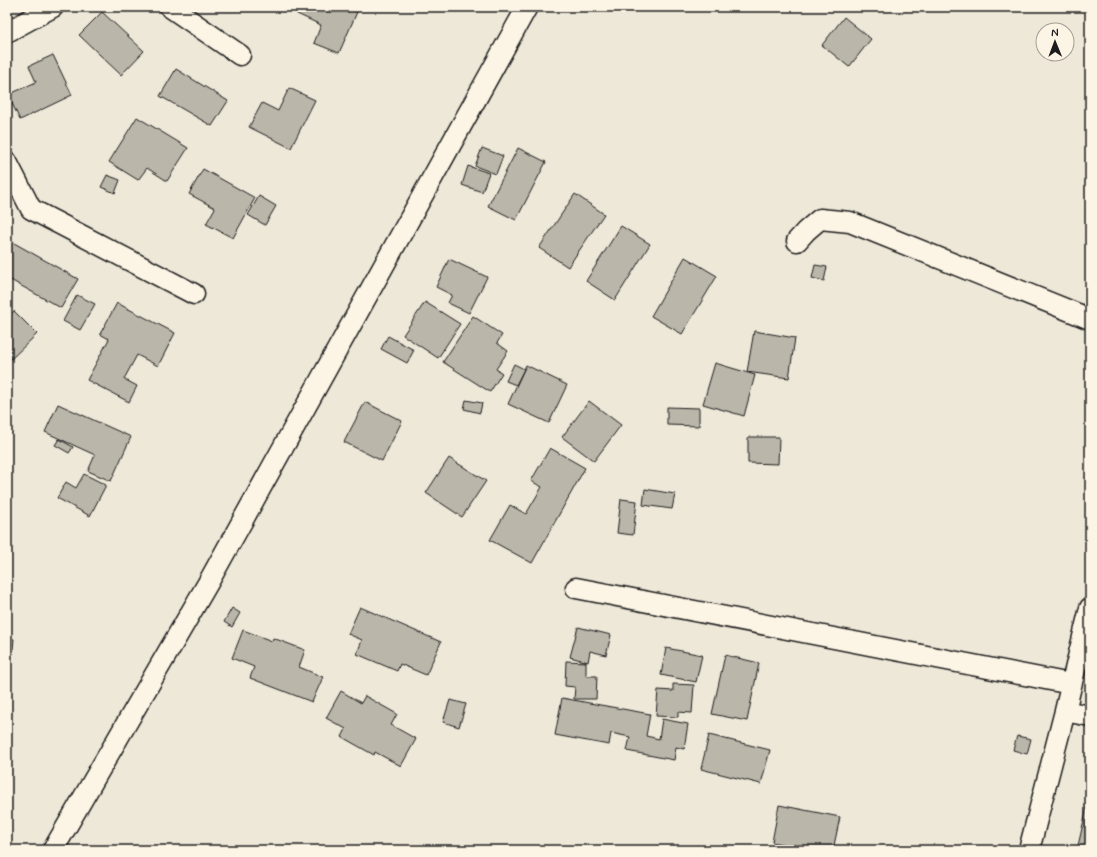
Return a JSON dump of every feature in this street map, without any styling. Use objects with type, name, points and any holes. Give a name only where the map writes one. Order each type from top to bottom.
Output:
[{"type":"street","points":[[7,32],[52,7]]},
{"type":"street","points":[[170,7],[240,55]]},
{"type":"street","points":[[52,850],[212,576],[527,7]]},
{"type":"street","points":[[7,162],[31,209],[194,294]]},
{"type":"street","points":[[797,241],[806,231],[820,220],[850,222],[1090,319]]},
{"type":"street","points":[[576,588],[1071,684]]},
{"type":"street","points":[[1029,850],[1090,608]]},
{"type":"street","points":[[1065,711],[1090,716]]},
{"type":"building","points":[[300,7],[346,7],[357,12],[339,53],[314,43],[321,25],[297,14]]},
{"type":"building","points":[[102,12],[144,51],[121,75],[79,35]]},
{"type":"building","points":[[844,17],[871,39],[849,67],[822,45]]},
{"type":"building","points":[[53,55],[72,95],[20,120],[8,95],[36,82],[29,66]]},
{"type":"building","points":[[176,69],[228,101],[212,126],[160,96]]},
{"type":"building","points":[[289,88],[315,100],[291,148],[249,127],[262,103],[278,111]]},
{"type":"building","points":[[137,117],[188,148],[167,181],[147,168],[138,180],[109,162]]},
{"type":"building","points":[[482,148],[503,156],[496,174],[475,166]]},
{"type":"building","points":[[518,148],[546,162],[516,220],[488,206]]},
{"type":"building","points":[[468,166],[489,173],[482,192],[462,185]]},
{"type":"building","points":[[203,169],[255,198],[233,238],[206,224],[215,208],[189,194]]},
{"type":"building","points":[[107,175],[120,180],[115,193],[101,187]]},
{"type":"building","points":[[575,194],[604,214],[568,267],[539,248]]},
{"type":"building","points":[[259,196],[276,206],[265,225],[248,215]]},
{"type":"building","points":[[621,226],[650,244],[615,300],[586,281]]},
{"type":"building","points":[[7,239],[78,279],[61,308],[7,278]]},
{"type":"building","points":[[685,257],[717,276],[682,334],[651,316]]},
{"type":"building","points":[[449,259],[487,277],[469,313],[448,303],[452,295],[436,287]]},
{"type":"building","points":[[815,265],[827,267],[824,281],[812,278]]},
{"type":"building","points":[[77,295],[95,304],[80,330],[63,321]]},
{"type":"building","points":[[425,302],[460,324],[438,358],[403,335]]},
{"type":"building","points":[[117,303],[175,333],[158,366],[137,355],[124,379],[137,386],[129,402],[87,380],[109,339],[100,334]]},
{"type":"building","points":[[14,311],[37,334],[9,361],[7,359],[7,318]]},
{"type":"building","points":[[473,316],[502,335],[497,343],[508,351],[496,369],[502,373],[490,392],[443,362]]},
{"type":"building","points":[[754,331],[795,338],[789,378],[747,372]]},
{"type":"building","points":[[388,336],[414,350],[407,363],[381,349]]},
{"type":"building","points":[[715,363],[755,375],[744,416],[703,404]]},
{"type":"building","points":[[514,364],[524,369],[516,385],[506,381]]},
{"type":"building","points":[[526,365],[567,385],[549,423],[508,404]]},
{"type":"building","points":[[466,400],[482,403],[480,413],[464,409]]},
{"type":"building","points":[[589,401],[621,425],[594,461],[562,437]]},
{"type":"building","points":[[365,402],[402,421],[382,461],[344,442]]},
{"type":"building","points":[[58,404],[131,437],[111,481],[88,471],[95,455],[45,432]]},
{"type":"building","points":[[667,407],[699,408],[699,426],[667,425]]},
{"type":"building","points":[[748,437],[779,437],[778,464],[748,463]]},
{"type":"building","points":[[59,439],[73,447],[69,453],[55,445]]},
{"type":"building","points":[[550,448],[585,468],[532,563],[490,540],[510,505],[526,514],[542,487],[531,481]]},
{"type":"building","points":[[449,458],[486,481],[462,517],[426,493]]},
{"type":"building","points":[[84,474],[106,485],[90,516],[57,498],[66,482],[76,488]]},
{"type":"building","points":[[645,489],[675,494],[672,509],[643,505]]},
{"type":"building","points":[[621,499],[637,501],[633,535],[617,533]]},
{"type":"building","points":[[360,607],[441,642],[426,675],[400,664],[397,671],[357,654],[362,640],[348,634]]},
{"type":"building","points":[[232,608],[240,613],[232,627],[224,622]]},
{"type":"building","points":[[578,627],[611,635],[606,655],[590,651],[588,662],[570,657]]},
{"type":"building","points":[[243,630],[272,641],[273,638],[305,650],[299,667],[323,677],[312,702],[250,678],[254,667],[232,658]]},
{"type":"building","points":[[7,638],[14,639],[13,649],[7,648]]},
{"type":"building","points":[[666,648],[702,655],[696,682],[661,675]]},
{"type":"building","points":[[725,655],[759,663],[747,721],[712,714]]},
{"type":"building","points":[[566,661],[586,662],[586,676],[597,676],[596,699],[574,699],[575,687],[565,686]]},
{"type":"building","points":[[673,684],[694,685],[692,713],[678,712],[678,717],[656,716],[658,690],[673,691]]},
{"type":"building","points":[[341,691],[361,703],[365,696],[397,714],[391,725],[416,739],[401,766],[375,752],[374,755],[342,737],[346,729],[326,718]]},
{"type":"building","points":[[562,698],[650,714],[646,736],[659,739],[662,719],[688,724],[684,749],[676,747],[674,760],[627,751],[630,737],[611,733],[609,745],[555,735]]},
{"type":"building","points":[[450,700],[466,704],[459,727],[443,722]]},
{"type":"building","points":[[709,735],[770,750],[761,784],[701,769]]},
{"type":"building","points":[[1017,736],[1031,739],[1027,754],[1013,750]]},
{"type":"building","points":[[1090,794],[1090,850],[1077,850]]},
{"type":"building","points":[[779,805],[840,817],[833,850],[810,850],[772,842]]}]
